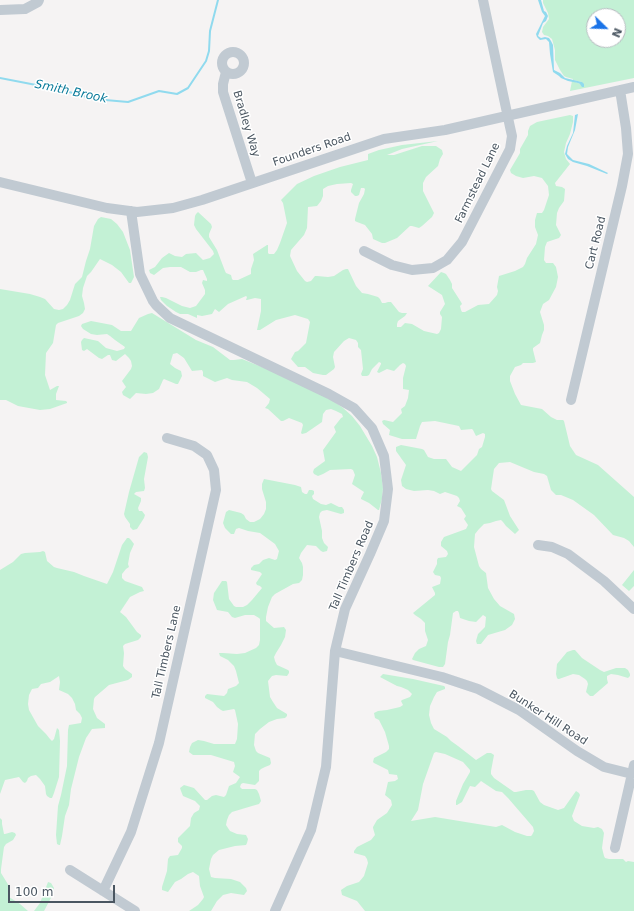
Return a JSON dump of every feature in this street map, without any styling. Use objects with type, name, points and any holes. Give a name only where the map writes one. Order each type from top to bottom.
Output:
[{"type":"street","points":[[0,10],[25,9],[39,0]]},
{"type":"street","name":"Farmstead Lane","points":[[364,251],[392,265],[412,270],[433,268],[447,260],[462,242],[510,149],[512,136],[483,0]]},
{"type":"street","name":"Bradley Way","points":[[226,72],[223,92],[252,183]]},
{"type":"street","name":"Founders Road","points":[[0,182],[107,208],[137,212],[149,211],[180,206],[384,139],[445,130],[634,87]]},
{"type":"street","name":"Cart Road","points":[[571,400],[622,186],[628,154],[626,128],[620,90]]},
{"type":"street","name":"Tall Timbers Road","points":[[131,211],[140,274],[153,301],[170,318],[329,394],[354,408],[372,428],[384,456],[388,489],[384,521],[345,609],[335,651],[326,768],[311,830],[275,911]]},
{"type":"street","name":"Tall Timbers Lane","points":[[103,891],[131,832],[159,743],[216,490],[214,470],[207,455],[194,446],[167,438]]},
{"type":"street","points":[[538,545],[552,547],[568,554],[604,581],[634,609]]},
{"type":"street","name":"Bunker Hill Road","points":[[335,651],[442,677],[478,689],[519,710],[577,751],[604,767],[633,770]]},
{"type":"street","points":[[615,848],[633,770]]},
{"type":"street","points":[[70,870],[135,911]]},
{"type":"green space","points":[[543,0],[634,0],[634,78],[570,91],[572,81],[580,84],[582,82],[564,76],[555,60],[555,50],[552,39],[544,35],[542,32],[543,27],[549,19]]},
{"type":"green space","points":[[570,115],[573,116],[573,122],[564,152],[566,159],[570,164],[555,183],[556,186],[565,189],[564,201],[557,213],[556,225],[561,235],[559,238],[547,242],[545,247],[544,260],[546,263],[553,263],[556,267],[558,277],[556,287],[549,300],[543,304],[540,312],[544,330],[540,343],[533,348],[536,362],[523,363],[515,367],[510,376],[510,381],[521,405],[542,409],[551,417],[557,420],[563,420],[570,446],[576,455],[598,465],[634,497],[634,547],[624,538],[613,535],[594,515],[573,500],[561,495],[556,495],[551,490],[547,476],[544,474],[534,472],[510,462],[499,463],[494,469],[491,489],[504,500],[510,516],[519,530],[515,534],[501,520],[484,524],[475,534],[474,547],[479,566],[486,573],[488,588],[494,599],[500,606],[514,614],[515,619],[512,625],[505,630],[488,635],[481,644],[477,644],[476,641],[478,634],[485,627],[486,617],[483,615],[476,622],[469,621],[460,618],[458,611],[456,611],[453,613],[445,664],[443,667],[439,667],[412,659],[419,649],[426,646],[428,640],[425,631],[425,623],[413,613],[435,595],[432,587],[440,584],[440,576],[435,575],[433,572],[438,558],[446,557],[448,554],[447,551],[441,546],[441,542],[444,537],[466,529],[468,525],[464,519],[466,516],[461,508],[457,506],[460,501],[457,496],[445,492],[440,494],[428,490],[414,491],[406,489],[402,486],[401,480],[406,465],[396,451],[396,447],[401,445],[422,449],[428,457],[434,459],[446,459],[452,467],[461,471],[477,455],[479,449],[482,447],[485,434],[483,433],[476,436],[472,429],[461,430],[459,426],[435,421],[422,422],[416,439],[402,439],[389,435],[390,430],[383,424],[382,421],[393,422],[402,413],[401,409],[405,406],[408,398],[409,390],[403,389],[405,364],[403,363],[394,371],[387,369],[379,373],[377,372],[381,363],[379,362],[372,369],[369,375],[362,376],[361,374],[363,369],[361,350],[358,347],[356,340],[349,338],[344,341],[334,352],[334,369],[326,375],[313,373],[305,367],[298,367],[291,359],[295,352],[306,343],[310,322],[308,319],[295,315],[276,320],[260,330],[257,330],[261,311],[261,299],[255,298],[246,300],[246,296],[228,304],[219,312],[215,309],[212,314],[202,316],[197,315],[197,318],[188,314],[180,314],[167,306],[160,297],[190,308],[196,306],[205,294],[202,283],[203,280],[207,281],[207,279],[203,270],[190,272],[181,267],[170,267],[163,268],[154,275],[150,273],[149,270],[155,267],[162,258],[169,253],[182,257],[186,254],[196,253],[203,260],[210,258],[214,254],[194,225],[195,216],[198,212],[211,224],[212,227],[209,237],[217,250],[226,273],[231,275],[233,280],[238,280],[251,274],[254,260],[253,254],[267,245],[269,254],[274,254],[277,250],[287,223],[281,200],[297,184],[340,167],[368,160],[368,154],[379,150],[402,145],[438,141],[402,149],[387,155],[394,155],[422,146],[436,146],[442,150],[443,154],[438,166],[426,177],[423,183],[423,191],[434,213],[432,217],[422,226],[419,228],[410,226],[397,238],[382,243],[373,239],[372,234],[365,225],[355,221],[359,203],[365,189],[361,188],[359,195],[355,196],[351,192],[353,184],[351,183],[328,186],[323,189],[323,196],[317,206],[308,207],[307,228],[304,235],[291,250],[290,256],[297,271],[307,282],[311,281],[315,276],[334,276],[343,270],[348,269],[356,286],[362,293],[378,297],[382,303],[391,302],[399,312],[407,313],[398,321],[397,327],[401,327],[405,323],[412,324],[424,331],[437,334],[441,329],[442,317],[440,312],[445,304],[442,295],[428,286],[441,272],[446,274],[450,280],[452,288],[462,304],[460,306],[461,310],[462,312],[465,312],[478,305],[489,304],[497,295],[499,276],[515,271],[523,267],[525,264],[536,244],[538,235],[535,227],[535,220],[537,213],[542,213],[544,210],[549,195],[548,186],[542,178],[534,176],[523,178],[511,173],[510,170],[520,153],[520,149],[528,135],[530,126],[537,122]]},
{"type":"green space","points":[[101,217],[111,219],[123,232],[130,250],[134,277],[131,283],[129,283],[121,272],[112,265],[100,259],[87,276],[83,288],[82,296],[85,309],[83,313],[56,325],[53,343],[46,353],[45,375],[50,390],[59,386],[56,394],[56,400],[66,401],[67,403],[50,409],[40,410],[18,406],[6,400],[0,400],[0,289],[40,297],[45,299],[54,309],[63,309],[70,300],[75,284],[82,277],[90,249],[94,226]]},
{"type":"green space","points":[[152,313],[196,340],[213,347],[230,360],[242,359],[267,369],[330,399],[342,407],[360,426],[377,457],[383,488],[379,510],[361,499],[364,492],[352,484],[355,475],[353,470],[330,470],[318,476],[313,472],[314,469],[325,461],[323,450],[336,432],[334,427],[343,417],[342,414],[336,411],[331,409],[326,410],[323,414],[322,422],[306,433],[302,434],[302,423],[289,418],[281,421],[265,408],[270,399],[257,388],[247,382],[227,378],[215,382],[203,376],[202,370],[192,371],[184,358],[177,353],[173,354],[170,364],[181,371],[182,376],[178,384],[164,379],[159,389],[153,393],[136,393],[130,399],[123,395],[122,392],[126,387],[122,381],[132,366],[129,358],[125,354],[116,361],[112,360],[110,355],[102,359],[99,358],[87,349],[84,351],[82,350],[81,342],[84,338],[98,341],[106,348],[117,351],[124,349],[125,347],[107,334],[91,334],[81,326],[82,324],[91,321],[112,325],[121,331],[131,331],[139,318]]},
{"type":"green space","points":[[144,452],[147,453],[148,457],[144,479],[145,488],[144,491],[136,492],[134,494],[141,498],[138,508],[139,511],[142,511],[145,515],[137,529],[133,530],[124,514],[139,457]]},
{"type":"green space","points":[[264,479],[301,487],[302,492],[305,494],[307,494],[309,490],[312,490],[314,491],[312,496],[313,499],[321,504],[326,505],[331,503],[342,507],[344,513],[341,514],[327,510],[320,513],[319,517],[322,538],[328,547],[327,551],[323,552],[316,546],[307,545],[299,558],[303,567],[302,580],[299,583],[293,584],[275,594],[272,597],[268,607],[266,621],[274,628],[284,627],[286,630],[285,637],[274,657],[277,665],[288,670],[289,673],[287,676],[272,676],[268,681],[270,697],[277,708],[287,714],[287,716],[285,718],[269,722],[255,734],[254,745],[256,751],[270,758],[271,763],[259,771],[259,781],[255,785],[243,783],[240,787],[242,789],[257,790],[261,801],[259,804],[232,812],[227,820],[226,825],[230,831],[237,834],[246,835],[248,839],[246,845],[219,850],[213,855],[209,869],[211,877],[231,879],[240,882],[247,891],[244,895],[231,893],[223,895],[211,911],[189,911],[198,905],[204,897],[200,886],[199,876],[193,872],[175,882],[168,892],[162,890],[167,871],[168,859],[170,856],[178,855],[182,846],[178,842],[178,838],[190,826],[191,818],[194,813],[199,810],[200,806],[195,801],[183,796],[180,788],[184,785],[194,788],[205,800],[216,795],[224,797],[229,786],[236,783],[240,777],[233,772],[235,766],[234,762],[211,755],[193,755],[189,752],[190,747],[192,743],[198,740],[214,744],[235,744],[237,739],[238,724],[235,710],[223,711],[213,702],[205,698],[205,696],[207,694],[224,696],[228,689],[239,683],[234,666],[228,660],[220,656],[219,653],[245,653],[256,648],[259,645],[260,640],[260,619],[254,615],[245,615],[235,618],[228,612],[217,610],[213,600],[214,593],[222,581],[226,581],[229,599],[234,606],[243,607],[247,605],[262,588],[256,583],[262,574],[251,570],[251,568],[263,560],[269,558],[275,560],[277,559],[279,551],[275,544],[260,533],[239,528],[236,529],[234,534],[231,534],[225,528],[223,523],[226,512],[229,510],[241,513],[250,522],[260,519],[266,509],[266,502],[262,489]]},
{"type":"green space","points":[[127,538],[129,538],[134,544],[130,553],[128,564],[129,567],[122,574],[122,578],[125,581],[142,587],[144,591],[130,597],[120,612],[126,617],[141,637],[138,640],[123,646],[123,666],[132,674],[132,677],[128,680],[109,685],[94,699],[93,709],[97,718],[105,724],[105,728],[92,729],[86,738],[79,757],[59,845],[57,844],[56,835],[58,806],[67,766],[68,730],[69,725],[81,723],[82,718],[76,710],[72,698],[68,694],[59,690],[59,676],[50,682],[41,684],[38,688],[32,689],[29,695],[28,704],[29,710],[38,726],[52,741],[57,728],[59,730],[59,777],[52,798],[47,796],[45,786],[36,775],[28,778],[25,783],[19,777],[5,780],[0,794],[0,570],[13,562],[21,554],[43,551],[45,552],[47,561],[54,567],[74,572],[107,584],[113,572],[122,545]]},
{"type":"green space","points":[[634,570],[634,586],[629,591],[622,585]]},
{"type":"green space","points":[[575,650],[582,658],[604,672],[616,668],[625,668],[628,670],[630,676],[628,678],[611,674],[607,676],[608,683],[593,696],[590,696],[586,692],[588,684],[587,681],[579,675],[573,674],[559,679],[557,678],[557,664],[567,652]]},
{"type":"green space","points":[[383,674],[444,686],[445,689],[437,692],[430,706],[429,715],[434,729],[447,737],[476,760],[487,753],[494,755],[491,774],[494,778],[514,792],[532,790],[540,802],[558,810],[564,808],[576,791],[579,793],[580,795],[572,816],[574,821],[582,826],[594,828],[598,827],[602,829],[604,833],[602,848],[605,858],[623,859],[626,862],[634,862],[634,911],[365,911],[357,901],[342,895],[341,890],[347,886],[359,882],[364,876],[368,863],[367,859],[365,856],[354,853],[354,851],[357,847],[371,840],[375,835],[373,827],[377,820],[387,813],[392,805],[391,800],[385,795],[388,782],[398,779],[397,775],[389,774],[388,770],[373,762],[374,758],[389,749],[385,732],[379,720],[375,718],[374,713],[400,707],[403,705],[401,701],[410,697],[412,694],[408,690],[380,677]],"holes":[[[434,753],[445,754],[463,762],[470,770],[456,801],[456,805],[462,802],[470,786],[475,787],[481,781],[496,791],[502,792],[508,798],[533,827],[534,831],[532,835],[527,836],[502,825],[496,827],[435,817],[411,821],[418,810],[423,784]]]},
{"type":"green space","points":[[0,818],[2,820],[4,834],[12,832],[16,835],[13,840],[4,847],[1,873],[9,886],[9,897],[28,911],[0,911]]},
{"type":"green space","points":[[48,882],[51,883],[54,888],[52,896],[44,911],[34,911],[40,903]]},
{"type":"water","points":[[538,0],[541,0],[544,11],[548,16],[546,21],[543,23],[538,36],[541,38],[549,38],[553,45],[554,70],[565,78],[582,82],[584,87],[578,83],[561,78],[553,72],[549,42],[546,39],[540,40],[536,34],[545,16]]},
{"type":"water","points":[[578,114],[575,130],[568,147],[567,154],[573,160],[589,164],[608,173],[607,174],[573,162],[568,159],[565,154],[573,133],[575,115]]},
{"type":"waterway","name":"Smith Brook","points":[[0,78],[62,90],[94,99],[128,102],[159,91],[177,94],[188,88],[206,61],[209,51],[210,31],[218,0]]}]
